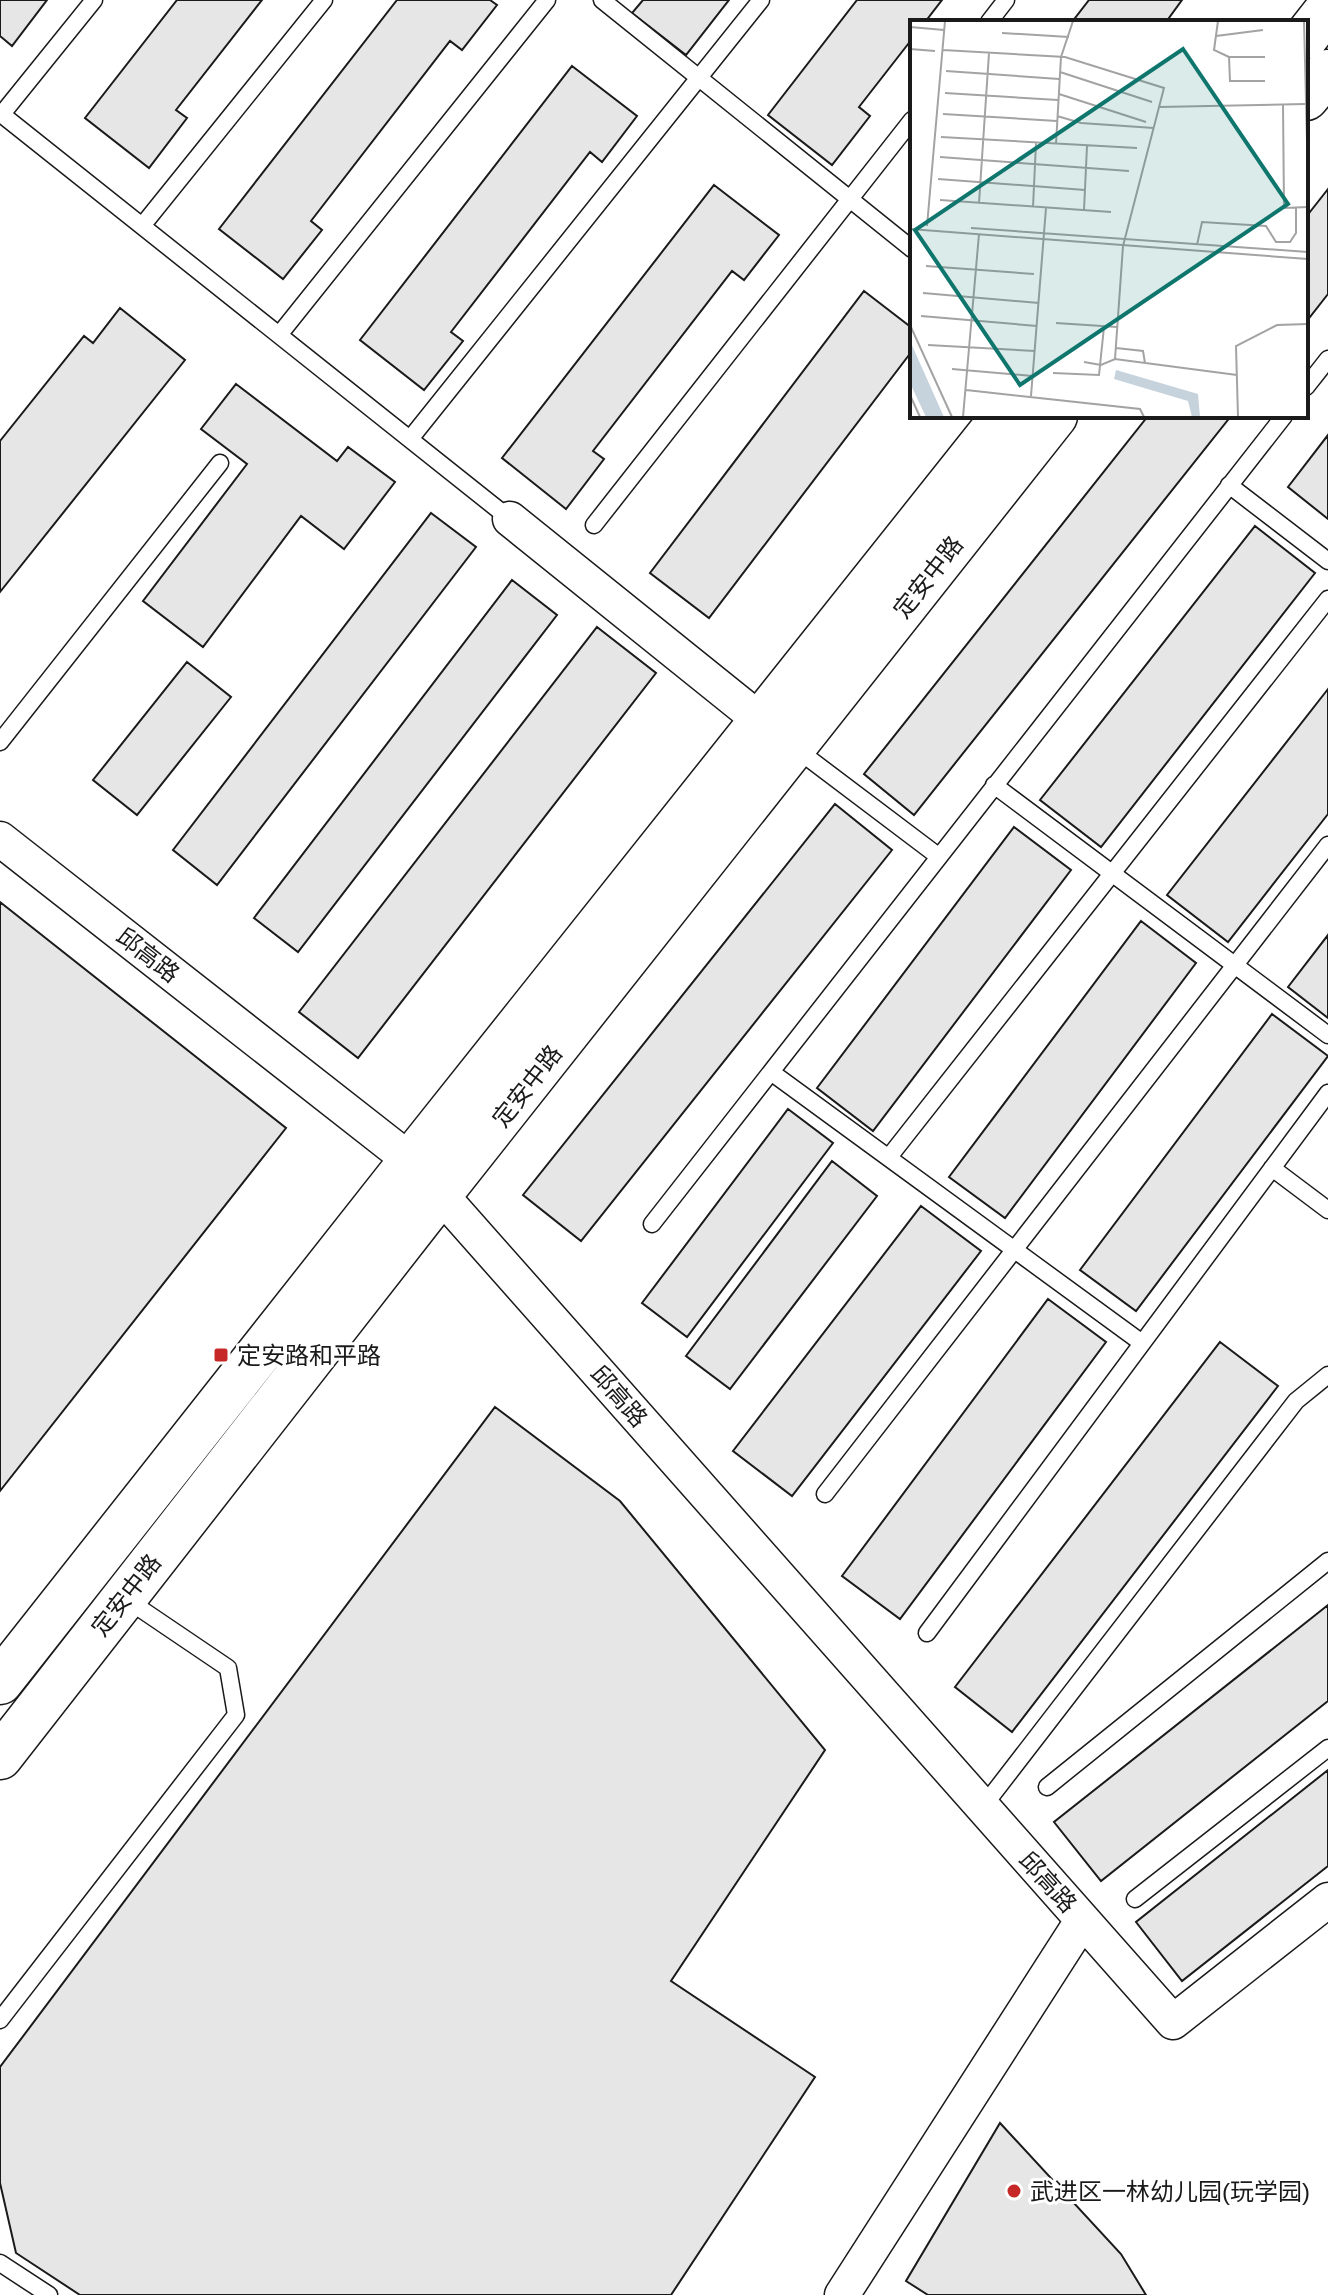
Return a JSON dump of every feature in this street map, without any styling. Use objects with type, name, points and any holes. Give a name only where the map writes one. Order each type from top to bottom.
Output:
[{"type":"main road","points":[[1308,34],[1328,9]]},
{"type":"main road","name":"定安中路","points":[[0,1757],[440,1194],[778,734],[1003,418]]},
{"type":"main road","name":"定安中路","points":[[0,1682],[411,1161],[1053,418]]},
{"type":"street","points":[[510,519],[778,734]]},
{"type":"street","name":"邱高路","points":[[0,839],[411,1161],[1173,2022],[1328,1900]]},
{"type":"street","points":[[842,2295],[1082,1921]]},
{"type":"lane","points":[[94,0],[1,114],[510,519]]},
{"type":"lane","points":[[142,226],[324,0]]},
{"type":"lane","points":[[279,335],[547,0]]},
{"type":"lane","points":[[602,0],[910,247]]},
{"type":"lane","points":[[410,439],[761,0]]},
{"type":"lane","points":[[991,20],[1006,0]]},
{"type":"lane","points":[[594,525],[910,123]]},
{"type":"lane","points":[[1308,384],[1328,359]]},
{"type":"lane","points":[[652,1224],[1282,418]]},
{"type":"lane","points":[[3,731],[220,463]]},
{"type":"lane","points":[[1229,485],[1328,561]]},
{"type":"lane","points":[[889,1157],[1328,599]]},
{"type":"lane","points":[[778,734],[938,856]]},
{"type":"lane","points":[[994,785],[1328,1035]]},
{"type":"lane","points":[[825,1494],[1328,845]]},
{"type":"lane","points":[[771,1072],[1142,1343]]},
{"type":"lane","points":[[927,1633],[1328,1093]]},
{"type":"lane","points":[[1272,1168],[1328,1210]]},
{"type":"lane","points":[[982,1808],[1296,1401],[1328,1375]]},
{"type":"lane","points":[[1047,1787],[1328,1561]]},
{"type":"lane","points":[[0,2020],[236,1715],[228,1668],[124,1598]]},
{"type":"lane","points":[[1135,1899],[1328,1748]]},
{"type":"lane","points":[[0,2263],[49,2295]]},
{"type":"building","points":[[0,0],[47,0],[12,46],[0,36]]},
{"type":"building","points":[[177,0],[262,0],[176,110],[187,118],[149,168],[85,118]]},
{"type":"building","points":[[397,0],[490,0],[497,5],[462,50],[450,41],[311,221],[322,230],[283,279],[219,229]]},
{"type":"building","points":[[643,0],[729,0],[686,55],[632,13]]},
{"type":"building","points":[[857,0],[942,0],[927,20],[910,20],[910,42],[859,107],[870,116],[832,165],[768,115]]},
{"type":"building","points":[[1089,0],[1182,0],[1167,20],[1074,20]]},
{"type":"building","points":[[572,66],[637,116],[602,162],[590,152],[451,332],[463,341],[424,390],[360,340]]},
{"type":"building","points":[[714,185],[779,235],[744,280],[732,271],[593,451],[604,459],[566,509],[502,458]]},
{"type":"building","points":[[1328,189],[1328,294],[1308,319],[1308,214]]},
{"type":"building","points":[[864,291],[910,326],[910,354],[709,618],[650,573]]},
{"type":"building","points":[[120,308],[185,360],[0,592],[0,441],[84,336],[93,343]]},
{"type":"building","points":[[236,384],[337,461],[348,447],[395,482],[344,549],[301,516],[203,647],[143,601],[247,464],[201,429]]},
{"type":"building","points":[[1146,418],[1229,418],[914,815],[864,774]]},
{"type":"building","points":[[1328,435],[1328,519],[1288,487]]},
{"type":"building","points":[[431,513],[476,547],[217,885],[173,850]]},
{"type":"building","points":[[1255,526],[1315,573],[1101,847],[1040,800]]},
{"type":"building","points":[[512,580],[557,615],[298,952],[254,918]]},
{"type":"building","points":[[597,627],[656,673],[358,1058],[299,1012]]},
{"type":"building","points":[[187,662],[231,697],[137,815],[93,780]]},
{"type":"building","points":[[1328,689],[1328,814],[1228,942],[1167,895]]},
{"type":"building","points":[[835,804],[892,850],[581,1241],[523,1195]]},
{"type":"building","points":[[1014,827],[1071,870],[873,1131],[817,1088]]},
{"type":"building","points":[[0,902],[286,1128],[0,1491]]},
{"type":"building","points":[[1141,921],[1196,963],[1005,1218],[949,1177]]},
{"type":"building","points":[[1328,935],[1328,1018],[1288,987]]},
{"type":"building","points":[[1272,1014],[1328,1056],[1136,1311],[1080,1270]]},
{"type":"building","points":[[788,1109],[833,1143],[687,1337],[642,1303]]},
{"type":"building","points":[[832,1161],[877,1196],[730,1389],[686,1356]]},
{"type":"building","points":[[921,1206],[981,1251],[792,1496],[733,1451]]},
{"type":"building","points":[[1048,1299],[1106,1342],[900,1619],[842,1576]]},
{"type":"building","points":[[1220,1342],[1278,1386],[1012,1732],[955,1687]]},
{"type":"building","points":[[495,1407],[620,1501],[825,1750],[671,1981],[815,2077],[671,2295],[80,2295],[16,2253],[0,2183],[0,2067]]},
{"type":"building","points":[[1328,1605],[1328,1701],[1101,1881],[1054,1822]]},
{"type":"building","points":[[1328,1770],[1328,1866],[1182,1981],[1136,1922]]},
{"type":"building","name":"武进区一林幼儿园(玩学园)","points":[[1000,2123],[1121,2254],[1146,2295],[928,2295],[906,2281]]},
{"type":"place","name":"定安路和平路","points":[[221,1355]]},
{"type":"place","name":"武进区一林幼儿园(玩学园)","points":[[1014,2191]]}]
